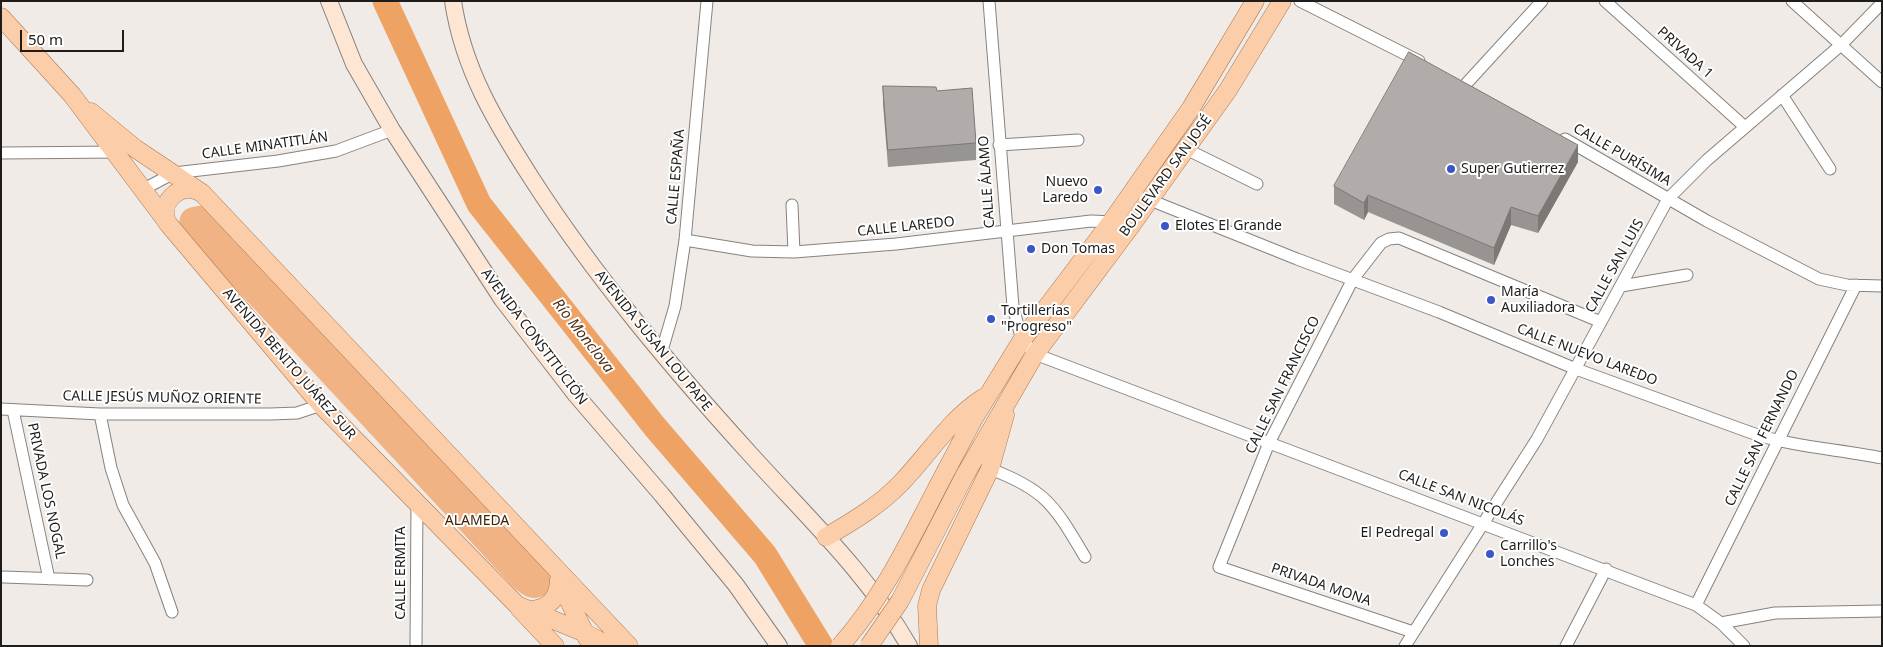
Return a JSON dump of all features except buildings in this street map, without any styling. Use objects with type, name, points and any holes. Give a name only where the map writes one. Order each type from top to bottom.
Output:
[{"type":"main road","name":"AVENIDA CONSTITUCIÓN","points":[[329,1],[354,64],[392,130],[502,299],[576,395],[736,585],[779,646]]},
{"type":"main road","name":"AVENIDA SUSAN LOU PAPE","points":[[453,1],[464,48],[488,108],[551,208],[596,272],[661,354],[826,537],[871,590],[909,646]]},
{"type":"main road","name":"BOULEVARD SAN JOSÉ","points":[[869,646],[900,601],[965,475],[1035,354],[1186,149],[1250,57],[1282,1]]},
{"type":"main road","name":"BOULEVARD SAN JOSÉ","points":[[840,646],[857,627],[893,568],[988,395],[1022,340],[1112,221],[1210,78],[1251,9]]},
{"type":"main road","points":[[1210,78],[1250,57],[1251,9]]},
{"type":"main road","name":"AVENIDA BENITO JUÁREZ SUR","points":[[1,17],[72,95],[113,153],[170,226],[322,405],[525,608],[588,639]]},
{"type":"main road","name":"AVENIDA BENITO JUÁREZ SUR","points":[[72,95],[136,149],[202,193],[556,573],[588,639]]},
{"type":"main road","points":[[170,226],[165,214],[165,208],[171,196],[183,189],[196,190],[202,193]]},
{"type":"main road","points":[[826,537],[865,514],[885,498],[922,460],[955,419],[988,395]]},
{"type":"main road","points":[[929,646],[927,606],[931,590],[990,469],[1002,429],[1008,398]]},
{"type":"main road","points":[[525,608],[539,609],[552,602],[559,588],[556,573]]},
{"type":"main road","points":[[556,573],[629,646]]},
{"type":"main road","points":[[525,608],[555,646]]},
{"type":"main road","points":[[588,639],[609,646]]},
{"type":"street","name":"CALLE ESPAÑA","points":[[661,354],[675,306],[685,240],[707,1]]},
{"type":"street","name":"CALLE ÁLAMO","points":[[989,1],[1013,307],[1022,340],[1035,354]]},
{"type":"street","points":[[1300,1],[1432,68]]},
{"type":"street","points":[[1466,85],[1542,1]]},
{"type":"street","name":"PRIVADA 1","points":[[1605,1],[1745,127]]},
{"type":"street","points":[[1792,1],[1882,82]]},
{"type":"street","name":"CALLE SAN LUIS","points":[[1405,646],[1537,439],[1668,199],[1701,165],[1841,46],[1882,3]]},
{"type":"street","points":[[1782,96],[1830,169]]},
{"type":"street","name":"CALLE MINATITLÁN","points":[[142,190],[174,173],[278,161],[336,151],[392,130]]},
{"type":"street","name":"CALLE PURÍSIMA","points":[[1552,132],[1668,199],[1820,279],[1856,285],[1882,286]]},
{"type":"street","points":[[999,145],[1078,140]]},
{"type":"street","points":[[1,153],[113,153],[136,149]]},
{"type":"street","points":[[1186,149],[1257,184]]},
{"type":"street","name":"CALLE NUEVO LAREDO","points":[[1131,192],[1440,312],[1576,369],[1777,442],[1816,446],[1882,458]]},
{"type":"street","points":[[792,205],[794,252]]},
{"type":"street","name":"CALLE LAREDO","points":[[685,240],[752,251],[794,252],[896,244],[1006,230],[1112,221],[1130,227]]},
{"type":"street","name":"CALLE SAN FRANCISCO","points":[[1220,567],[1269,443],[1353,279],[1380,243],[1389,238],[1399,238],[1601,322]]},
{"type":"street","points":[[1621,286],[1687,275]]},
{"type":"street","name":"CALLE SAN FERNANDO","points":[[1696,605],[1856,285]]},
{"type":"street","name":"CALLE SAN NICOLÁS","points":[[1035,354],[1485,523],[1696,605],[1721,623],[1744,646]]},
{"type":"street","name":"CALLE JESÚS MUÑOZ ORIENTE","points":[[1,409],[100,414],[279,414],[297,413],[322,405]]},
{"type":"street","name":"PRIVADA LOS NOGAL","points":[[13,410],[50,579]]},
{"type":"street","points":[[100,414],[111,468],[123,505],[155,563],[172,612]]},
{"type":"street","points":[[990,469],[1014,478],[1042,495],[1066,526],[1085,557]]},
{"type":"street","name":"CALLE ERMITA","points":[[416,646],[417,501]]},
{"type":"street","name":"PRIVADA MONA","points":[[1220,567],[1413,632]]},
{"type":"street","points":[[1566,646],[1606,569]]},
{"type":"street","name":"PRIVADA LOS NOGAL","points":[[4,577],[88,580]]},
{"type":"street","points":[[1721,623],[1775,613],[1882,611]]},
{"type":"green space","name":"ALAMEDA","points":[[202,206],[548,571],[550,590],[543,596],[536,598],[522,594],[516,589],[180,229],[181,214],[191,207]]},
{"type":"waterway","name":"Río Monclova","points":[[385,1],[479,204],[655,427],[765,555],[821,646]]},
{"type":"place","name":"Super Gutierrez","points":[[1451,169]]},
{"type":"place","name":"Nuevo Laredo","points":[[1098,190]]},
{"type":"place","name":"Elotes El Grande","points":[[1165,226]]},
{"type":"place","name":"Don Tomas","points":[[1031,249]]},
{"type":"place","name":"María Auxiliadora","points":[[1491,300]]},
{"type":"place","name":"Tortillerías \"Progreso\"","points":[[991,319]]},
{"type":"place","name":"El Pedregal","points":[[1444,533]]},
{"type":"place","name":"Carrillo's Lonches","points":[[1490,554]]}]
